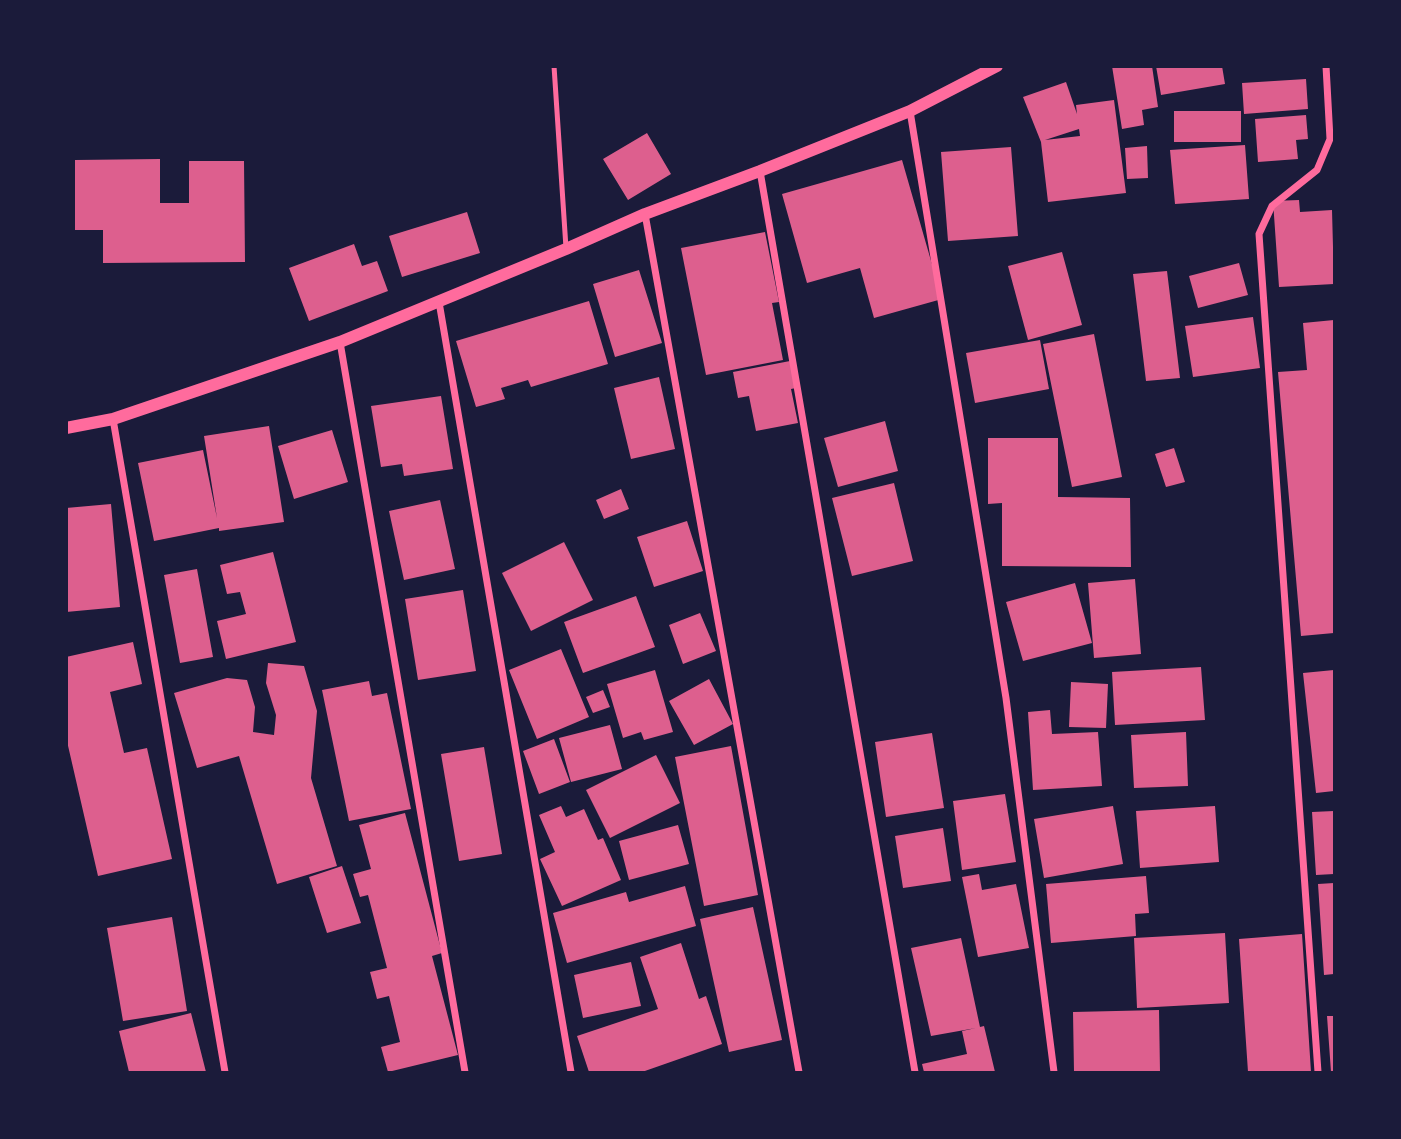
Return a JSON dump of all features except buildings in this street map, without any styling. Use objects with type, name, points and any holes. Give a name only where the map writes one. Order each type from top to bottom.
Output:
[{"type":"street","points":[[66,428],[113,419],[340,342],[645,214],[910,111],[997,66]]},
{"type":"street","points":[[1318,1073],[1259,234],[1272,205],[1317,170],[1330,139],[1326,66]]},
{"type":"street","points":[[910,111],[1006,698],[1054,1073]]},
{"type":"street","points":[[760,171],[915,1073]]},
{"type":"street","points":[[645,214],[799,1073]]},
{"type":"street","points":[[439,302],[571,1073]]},
{"type":"street","points":[[340,342],[465,1073]]},
{"type":"street","points":[[113,419],[225,1073]]},
{"type":"lane","points":[[554,66],[566,249]]}]
